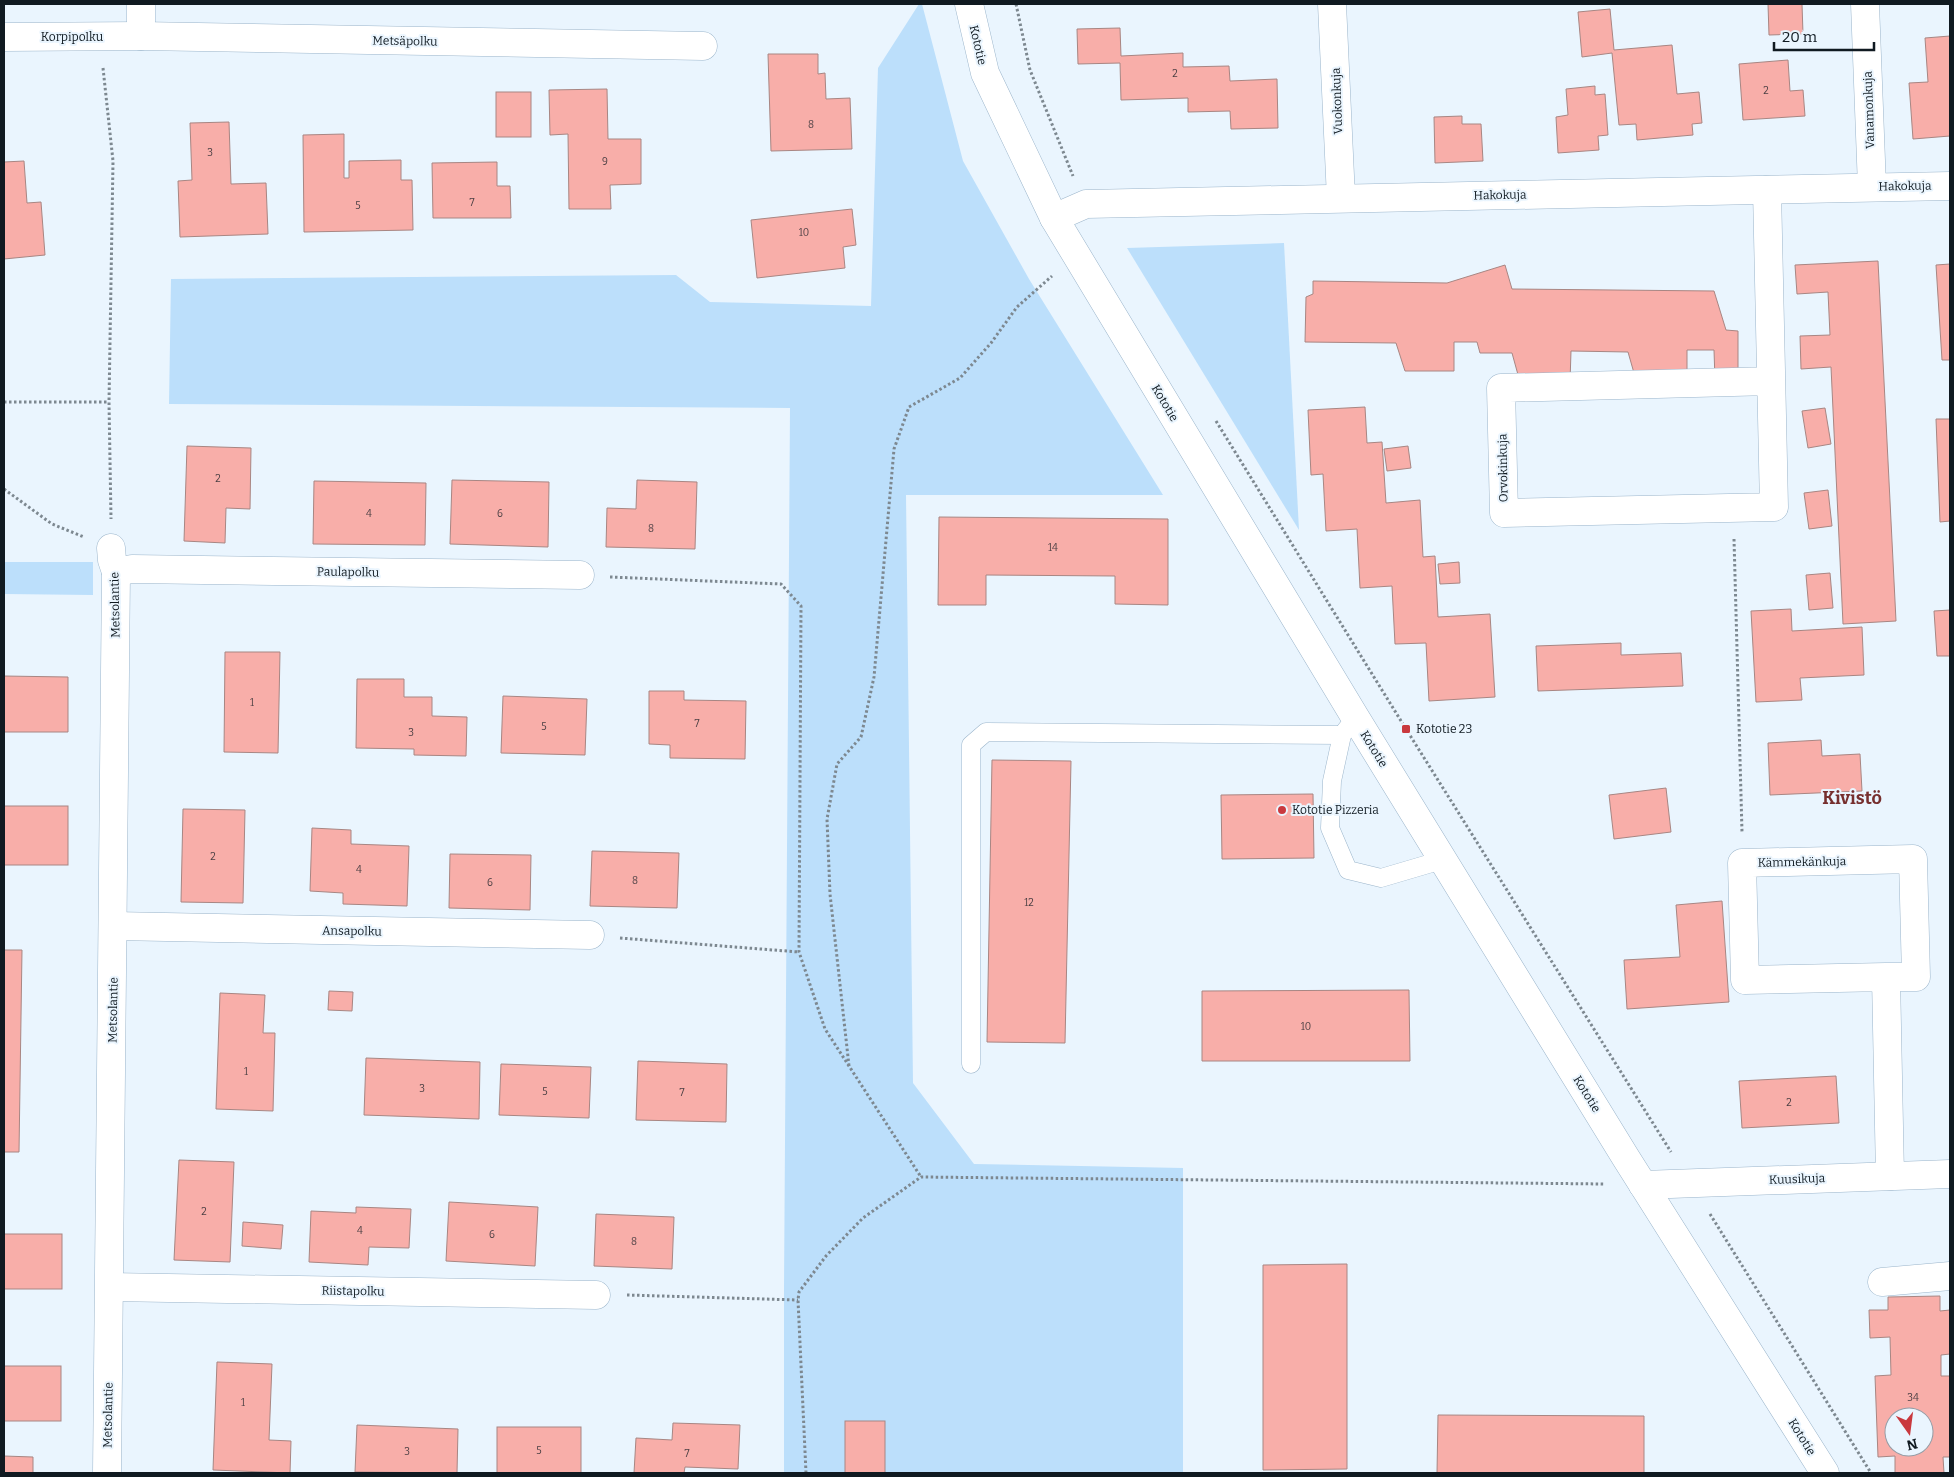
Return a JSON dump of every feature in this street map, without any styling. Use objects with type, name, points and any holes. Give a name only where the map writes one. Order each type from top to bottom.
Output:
[{"type":"street","points":[[141,4],[141,36]]},
{"type":"street","name":"Kototie","points":[[969,4],[985,73],[1054,218],[1348,726],[1442,860],[1643,1185],[1825,1473]]},
{"type":"street","name":"Vuokonkuja","points":[[1332,4],[1341,198]]},
{"type":"street","name":"Vanamonkuja","points":[[1865,4],[1872,187]]},
{"type":"street","name":"Korpipolku","points":[[4,37],[141,36]]},
{"type":"street","name":"Metsäpolku","points":[[141,36],[702,46]]},
{"type":"street","name":"Hakokuja","points":[[1054,218],[1086,204],[1950,186]]},
{"type":"street","name":"Orvokinkuja","points":[[1767,190],[1774,507],[1504,513],[1501,388],[1771,381]]},
{"type":"street","name":"Paulapolku","points":[[114,560],[132,569],[580,575]]},
{"type":"street","name":"Metsolantie","points":[[107,1473],[114,926],[114,560]]},
{"type":"street","name":"Kämmekänkuja","points":[[1913,859],[1916,976],[1886,977],[1744,980],[1742,863],[1913,859]]},
{"type":"street","name":"Ansapolku","points":[[114,926],[590,935]]},
{"type":"street","points":[[1886,977],[1890,1176]]},
{"type":"street","name":"Kuusikuja","points":[[1643,1185],[1950,1174]]},
{"type":"street","points":[[1882,1282],[1950,1276]]},
{"type":"street","name":"Riistapolku","points":[[110,1287],[596,1294]]},
{"type":"lane","points":[[971,1064],[971,745],[986,732],[1348,726],[1332,781],[1330,828],[1348,870],[1381,878],[1442,860]]},
{"type":"path","points":[[1016,4],[1030,70],[1086,204]]},
{"type":"path","points":[[102,65],[113,162],[109,402],[114,560]]},
{"type":"path","points":[[849,1066],[830,894],[827,819],[837,764],[862,737],[874,677],[894,450],[909,406],[960,378],[991,343],[1017,307],[1055,274]]},
{"type":"path","points":[[4,402],[109,402]]},
{"type":"path","points":[[1215,420],[1871,1473]]},
{"type":"path","points":[[4,489],[52,524],[114,560]]},
{"type":"path","points":[[1732,508],[1737,613],[1742,863]]},
{"type":"path","points":[[580,575],[781,584],[801,606],[799,952],[825,1029],[921,1177]]},
{"type":"path","points":[[590,935],[799,952]]},
{"type":"path","points":[[806,1473],[799,1292],[826,1256],[863,1218],[921,1177],[1643,1185]]},
{"type":"path","points":[[596,1294],[798,1300]]},
{"type":"shaded area","points":[[919,4],[922,4],[963,161],[1029,279],[1163,495],[906,495],[913,1083],[974,1164],[1183,1168],[1183,1473],[784,1473],[790,408],[169,404],[171,279],[676,275],[710,302],[871,306],[878,68]]},
{"type":"shaded area","points":[[1284,243],[1299,530],[1127,248]]},
{"type":"shaded area","points":[[4,562],[93,562],[93,595],[4,594]]},
{"type":"building","points":[[1768,4],[1802,4],[1803,34],[1769,35]]},
{"type":"building","points":[[1610,9],[1614,50],[1672,45],[1677,94],[1699,92],[1702,123],[1692,124],[1693,135],[1637,140],[1636,124],[1619,125],[1612,53],[1582,57],[1578,12]]},
{"type":"building","points":[[1120,28],[1121,56],[1183,53],[1183,67],[1229,66],[1230,81],[1277,79],[1278,128],[1231,129],[1230,111],[1188,112],[1188,98],[1121,100],[1120,63],[1078,64],[1077,29]]},
{"type":"building","points":[[1950,36],[1950,136],[1913,139],[1909,83],[1928,82],[1925,38]]},
{"type":"building","points":[[768,54],[818,54],[818,74],[825,73],[826,99],[850,98],[852,149],[771,151]]},
{"type":"building","points":[[1788,60],[1790,91],[1803,90],[1805,116],[1743,120],[1739,64]]},
{"type":"building","points":[[1595,86],[1595,95],[1605,94],[1608,135],[1598,136],[1599,150],[1558,153],[1556,117],[1568,115],[1566,89]]},
{"type":"building","points":[[607,89],[608,139],[641,139],[641,184],[610,185],[611,209],[569,209],[568,134],[550,135],[549,90]]},
{"type":"building","points":[[496,92],[531,92],[531,137],[496,137]]},
{"type":"building","points":[[1462,116],[1462,124],[1481,124],[1483,161],[1435,163],[1434,117]]},
{"type":"building","points":[[229,122],[231,184],[266,183],[268,234],[180,237],[178,181],[192,180],[190,123]]},
{"type":"building","points":[[344,134],[344,178],[349,178],[349,161],[401,160],[401,180],[412,180],[413,230],[304,232],[303,135]]},
{"type":"building","points":[[24,161],[27,203],[41,202],[45,255],[4,259],[4,162]]},
{"type":"building","points":[[497,162],[497,186],[510,186],[511,218],[433,218],[432,163]]},
{"type":"building","points":[[852,209],[856,245],[843,247],[845,268],[757,278],[751,220]]},
{"type":"building","points":[[1878,261],[1896,621],[1843,624],[1831,367],[1801,369],[1800,336],[1830,335],[1828,292],[1797,294],[1795,265]]},
{"type":"building","points":[[1950,264],[1950,360],[1942,360],[1936,265]]},
{"type":"building","points":[[1505,265],[1512,289],[1714,291],[1726,330],[1738,331],[1738,380],[1715,380],[1714,350],[1687,350],[1687,380],[1636,380],[1628,352],[1571,351],[1570,382],[1520,382],[1512,353],[1480,353],[1477,342],[1454,342],[1454,371],[1405,371],[1396,343],[1305,342],[1306,297],[1313,294],[1313,281],[1447,283]]},
{"type":"building","points":[[1365,407],[1367,443],[1382,442],[1386,503],[1420,500],[1423,557],[1435,556],[1438,617],[1490,614],[1495,697],[1429,701],[1426,643],[1395,644],[1392,586],[1360,588],[1357,529],[1326,531],[1323,474],[1311,475],[1308,410]]},
{"type":"building","points":[[1825,408],[1831,444],[1808,448],[1802,411]]},
{"type":"building","points":[[1936,419],[1950,419],[1950,521],[1940,522]]},
{"type":"building","points":[[187,446],[251,448],[250,509],[226,508],[225,543],[184,541]]},
{"type":"building","points":[[1408,446],[1411,468],[1387,471],[1384,449]]},
{"type":"building","points":[[452,480],[549,482],[548,547],[450,544]]},
{"type":"building","points":[[637,480],[697,482],[695,549],[606,547],[607,508],[636,509]]},
{"type":"building","points":[[314,481],[426,483],[425,545],[313,544]]},
{"type":"building","points":[[1828,490],[1832,526],[1809,529],[1804,493]]},
{"type":"building","points":[[939,517],[1168,519],[1168,605],[1115,604],[1115,576],[986,575],[986,605],[938,605]]},
{"type":"building","points":[[1459,562],[1460,583],[1440,584],[1438,564]]},
{"type":"building","points":[[1830,573],[1833,608],[1809,610],[1806,575]]},
{"type":"building","points":[[1791,609],[1792,631],[1862,627],[1864,675],[1800,678],[1802,700],[1756,702],[1751,611]]},
{"type":"building","points":[[1950,610],[1950,656],[1937,656],[1934,611]]},
{"type":"building","points":[[1621,643],[1621,655],[1681,653],[1683,686],[1538,691],[1536,646]]},
{"type":"building","points":[[225,652],[280,652],[278,753],[224,752]]},
{"type":"building","points":[[4,676],[68,677],[68,732],[4,732]]},
{"type":"building","points":[[357,679],[404,679],[404,697],[432,697],[432,716],[467,717],[466,756],[414,755],[414,749],[356,748]]},
{"type":"building","points":[[649,691],[684,691],[684,700],[746,701],[745,759],[670,758],[670,745],[649,744]]},
{"type":"building","points":[[503,696],[587,699],[585,755],[501,753]]},
{"type":"building","points":[[1821,740],[1822,756],[1860,754],[1862,791],[1770,795],[1768,743]]},
{"type":"building","points":[[992,760],[1071,761],[1065,1043],[987,1042]]},
{"type":"building","points":[[1666,788],[1671,832],[1614,839],[1609,795]]},
{"type":"building","points":[[1313,794],[1314,858],[1222,859],[1221,795]]},
{"type":"building","points":[[4,806],[68,806],[68,865],[4,865]]},
{"type":"building","points":[[183,809],[245,810],[243,903],[181,902]]},
{"type":"building","points":[[312,828],[351,830],[351,844],[409,846],[407,906],[343,904],[343,893],[310,891]]},
{"type":"building","points":[[592,851],[679,853],[677,908],[590,906]]},
{"type":"building","points":[[450,854],[531,855],[530,910],[449,908]]},
{"type":"building","points":[[1722,901],[1729,1002],[1627,1009],[1624,960],[1680,957],[1676,905]]},
{"type":"building","points":[[4,950],[22,950],[19,1152],[4,1152]]},
{"type":"building","points":[[1409,990],[1410,1061],[1202,1061],[1202,991]]},
{"type":"building","points":[[329,991],[353,992],[352,1011],[328,1010]]},
{"type":"building","points":[[220,993],[265,995],[263,1033],[275,1033],[273,1111],[216,1109]]},
{"type":"building","points":[[366,1058],[480,1062],[479,1119],[364,1115]]},
{"type":"building","points":[[638,1061],[727,1064],[726,1122],[636,1120]]},
{"type":"building","points":[[501,1064],[591,1067],[589,1118],[499,1115]]},
{"type":"building","points":[[1836,1076],[1839,1123],[1742,1128],[1739,1081]]},
{"type":"building","points":[[179,1160],[234,1162],[230,1262],[174,1260]]},
{"type":"building","points":[[449,1202],[538,1207],[535,1266],[446,1261]]},
{"type":"building","points":[[356,1207],[411,1209],[409,1248],[369,1247],[368,1265],[309,1262],[311,1211],[356,1213]]},
{"type":"building","points":[[596,1214],[674,1217],[672,1269],[594,1266]]},
{"type":"building","points":[[243,1222],[283,1225],[281,1249],[242,1246]]},
{"type":"building","points":[[4,1234],[62,1234],[62,1289],[4,1289]]},
{"type":"building","points":[[1347,1264],[1347,1469],[1263,1470],[1263,1265]]},
{"type":"building","points":[[1940,1296],[1940,1311],[1950,1310],[1950,1354],[1941,1355],[1941,1376],[1950,1376],[1950,1457],[1943,1457],[1944,1473],[1895,1473],[1895,1457],[1934,1457],[1934,1407],[1884,1407],[1884,1457],[1878,1457],[1875,1376],[1891,1375],[1890,1337],[1870,1338],[1869,1310],[1888,1310],[1888,1297]]},
{"type":"building","points":[[217,1362],[272,1364],[269,1440],[291,1441],[290,1473],[213,1470]]},
{"type":"building","points":[[4,1366],[61,1366],[61,1421],[4,1421]]},
{"type":"building","points":[[1438,1415],[1644,1416],[1644,1473],[1437,1473]]},
{"type":"building","points":[[845,1421],[885,1421],[885,1473],[845,1473]]},
{"type":"building","points":[[673,1423],[740,1425],[738,1469],[685,1467],[684,1473],[634,1473],[636,1438],[672,1440]]},
{"type":"building","points":[[357,1425],[458,1429],[457,1473],[355,1472]]},
{"type":"building","points":[[497,1427],[581,1427],[581,1473],[497,1473]]},
{"type":"building","points":[[4,1456],[33,1457],[33,1473],[4,1473]]},
{"type":"place","name":"Kototie 23","points":[[1406,729]]},
{"type":"place","name":"Kototie Pizzeria","points":[[1282,810]]},
{"type":"district","name":"Kivistö","points":[[1852,798]]}]
